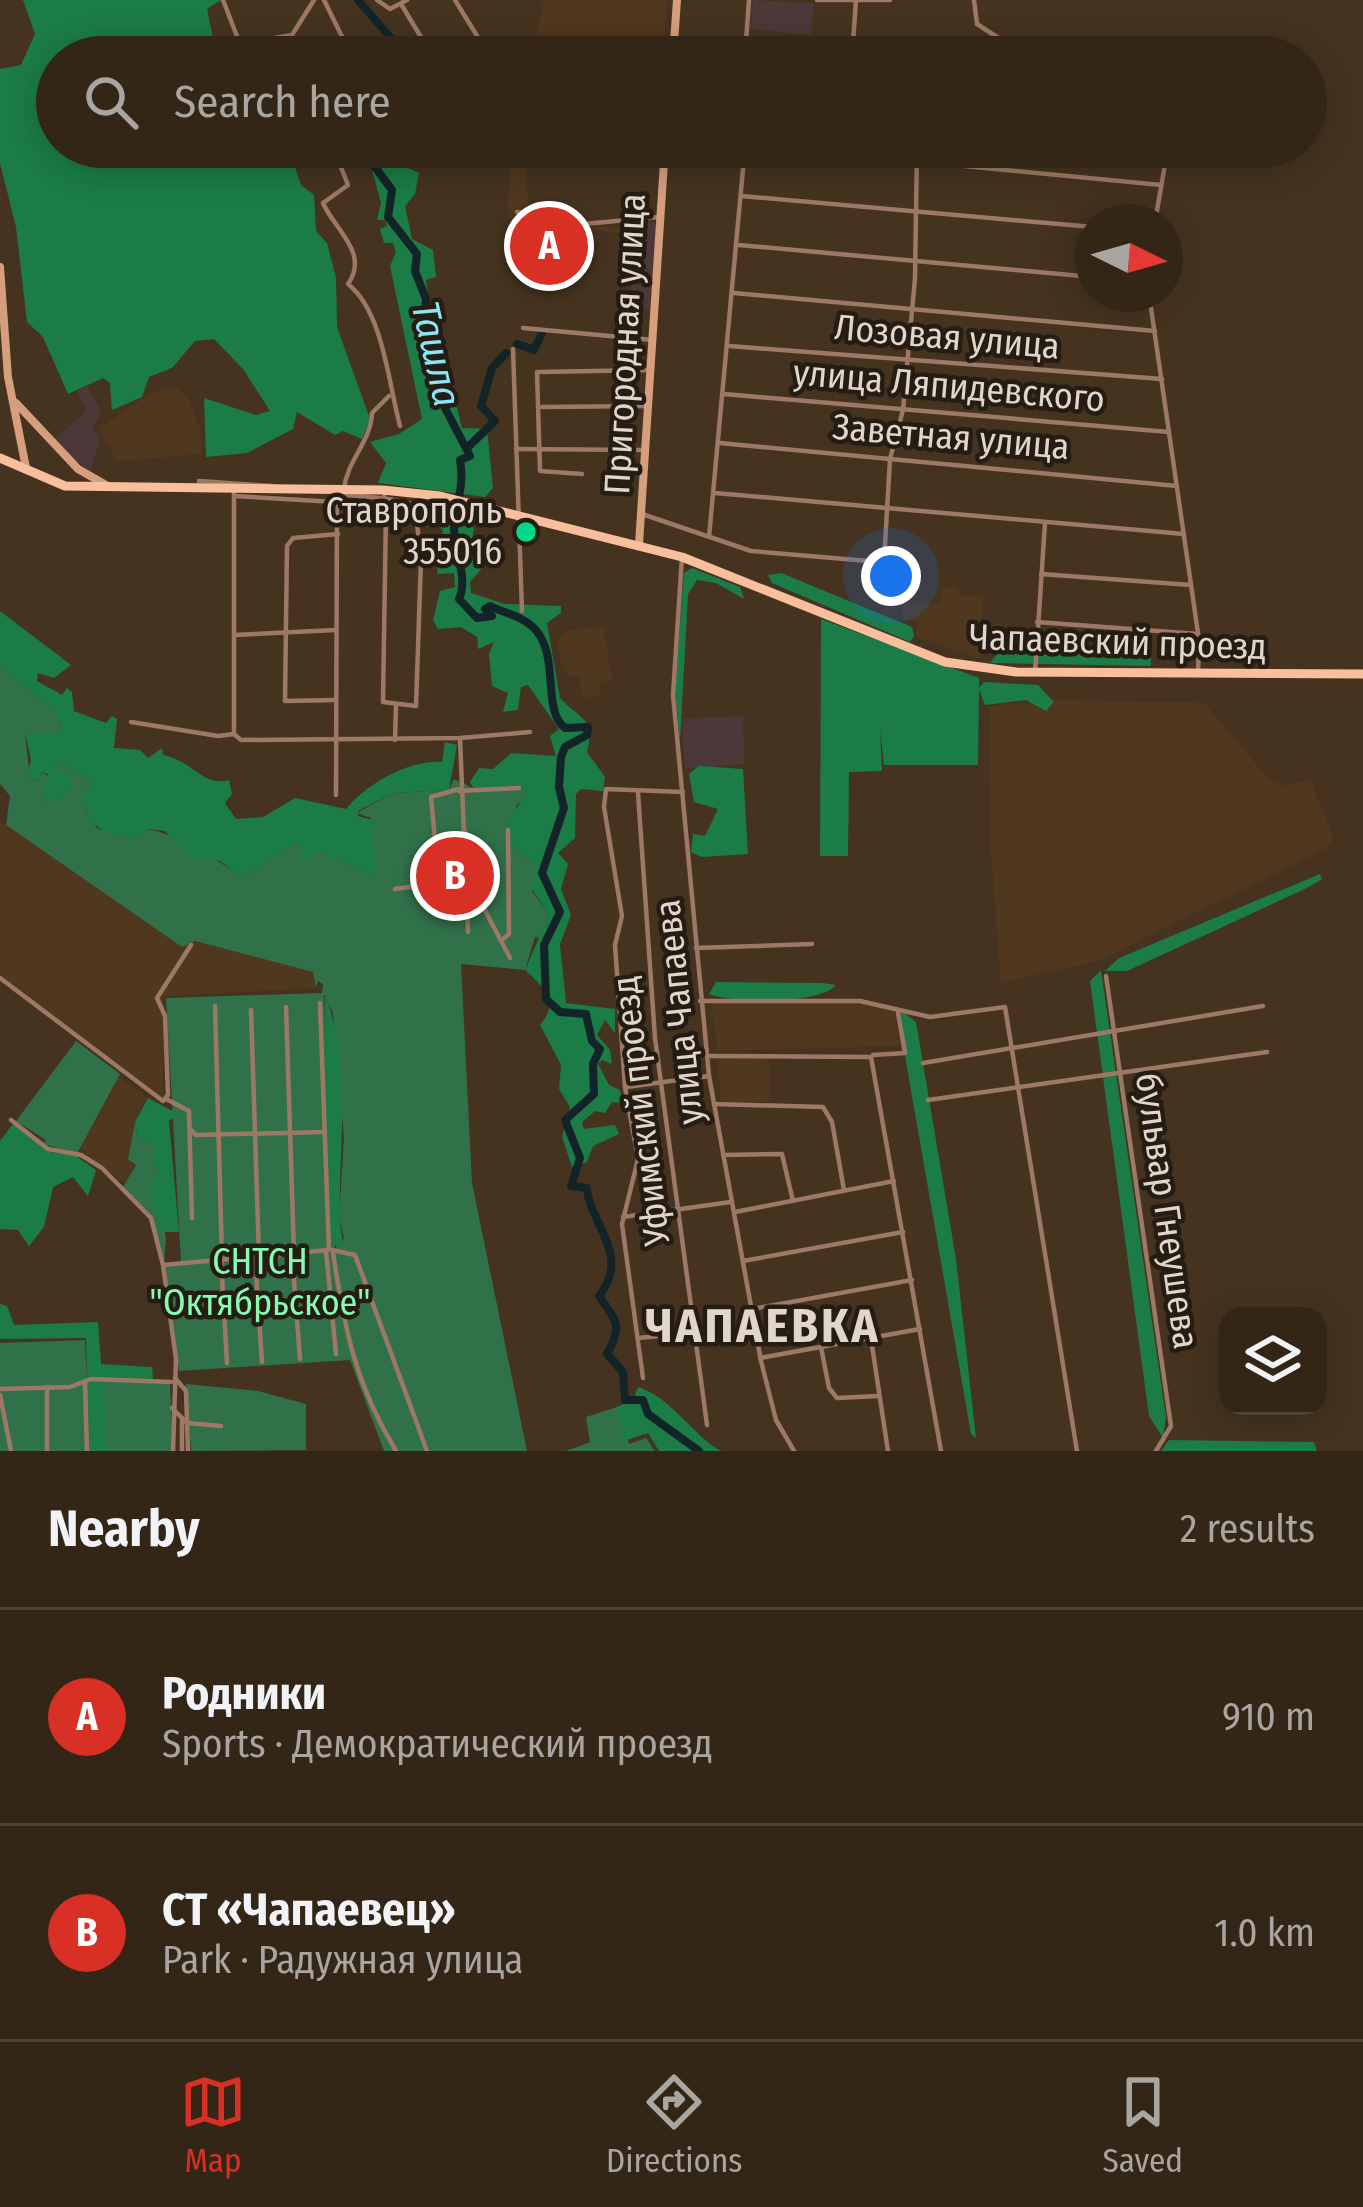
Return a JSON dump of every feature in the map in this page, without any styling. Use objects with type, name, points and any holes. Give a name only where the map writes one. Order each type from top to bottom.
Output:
[{"type":"main road","name":"Чапаевский проезд","points":[[4,460],[58,485],[384,495],[461,501],[518,513],[682,557],[946,662],[1035,673],[1363,674]]},
{"type":"street","points":[[223,0],[237,36]]},
{"type":"street","points":[[286,36],[292,35],[314,0]]},
{"type":"street","points":[[324,0],[342,36]]},
{"type":"street","points":[[377,0],[386,9],[404,2],[422,36]]},
{"type":"street","points":[[455,0],[477,36]]},
{"type":"street","points":[[674,36],[677,0]]},
{"type":"street","points":[[746,36],[749,0]]},
{"type":"street","points":[[817,0],[890,0]]},
{"type":"street","points":[[974,0],[973,16],[993,36]]},
{"type":"street","points":[[853,36],[856,2]]},
{"type":"street","points":[[341,168],[348,185],[323,203],[348,238],[355,268],[348,284],[360,291],[375,324],[400,426]]},
{"type":"street","name":"Пригородная улица","points":[[639,544],[663,168]]},
{"type":"street","points":[[709,537],[744,168]]},
{"type":"street","points":[[884,562],[890,459],[903,410],[915,261],[916,168]]},
{"type":"street","points":[[980,168],[1162,185]]},
{"type":"street","points":[[1158,204],[1165,168]]},
{"type":"street","points":[[741,196],[1075,224]]},
{"type":"street","points":[[517,212],[584,224],[659,218]]},
{"type":"street","points":[[739,245],[1075,276]]},
{"type":"street","points":[[0,267],[9,385],[29,473]]},
{"type":"street","points":[[734,293],[1155,331]]},
{"type":"street","points":[[1152,312],[1198,634],[1198,676]]},
{"type":"street","points":[[523,328],[653,340]]},
{"type":"street","name":"Лозовая улица","points":[[729,346],[1162,379]]},
{"type":"street","points":[[513,349],[522,611]]},
{"type":"street","points":[[583,474],[540,471],[537,372],[652,370]]},
{"type":"street","points":[[9,385],[22,413],[44,437],[78,469],[108,485]]},
{"type":"street","points":[[336,795],[338,494],[371,431],[372,413],[391,394]]},
{"type":"street","name":"улица Ляпидевского","points":[[724,394],[1169,432]]},
{"type":"street","points":[[539,407],[650,406]]},
{"type":"street","points":[[18,433],[25,424],[44,437]]},
{"type":"street","name":"Заветная улица","points":[[719,443],[1177,486]]},
{"type":"street","points":[[516,448],[648,450]]},
{"type":"street","points":[[4,460],[19,461],[21,452]]},
{"type":"street","points":[[199,481],[273,483],[270,492]]},
{"type":"street","points":[[234,734],[234,493],[338,494]]},
{"type":"street","points":[[715,493],[1184,534]]},
{"type":"street","points":[[384,495],[415,505],[421,559],[419,703],[396,706],[383,702],[384,495]]},
{"type":"street","points":[[642,514],[751,551],[916,566]]},
{"type":"street","points":[[1035,673],[1045,522]]},
{"type":"street","points":[[335,700],[285,701],[286,634],[289,540],[338,534]]},
{"type":"street","name":"улица Чапаева","points":[[682,557],[673,695],[700,1001],[760,1358],[776,1420],[794,1451]]},
{"type":"street","points":[[1040,574],[1191,585]]},
{"type":"street","points":[[1037,622],[1198,634]]},
{"type":"street","points":[[234,635],[335,630]]},
{"type":"street","points":[[395,740],[396,706]]},
{"type":"street","points":[[130,722],[218,736],[234,734],[242,740],[395,740],[530,732]]},
{"type":"street","points":[[460,738],[468,932]]},
{"type":"street","points":[[439,883],[431,797],[459,790],[519,788]]},
{"type":"street","points":[[643,1378],[622,1217],[638,1160],[626,1087],[615,945],[622,916],[604,830],[606,789],[683,792]]},
{"type":"street","name":"Уфимский проезд","points":[[638,790],[655,1038],[707,1425]]},
{"type":"street","points":[[460,822],[470,841],[478,897],[510,958]]},
{"type":"street","points":[[502,940],[509,934],[508,830]]},
{"type":"street","points":[[395,890],[465,878]]},
{"type":"street","points":[[696,948],[812,944]]},
{"type":"street","points":[[166,1099],[166,1016],[157,998],[190,945]]},
{"type":"street","name":"бульвар Гнеушева","points":[[1106,976],[1172,1426],[1156,1451]]},
{"type":"street","points":[[0,978],[158,1101],[166,1099],[188,1109],[192,1217]]},
{"type":"street","points":[[700,1001],[871,1002],[897,1012],[930,1016],[1003,1005],[1015,1050],[1077,1451]]},
{"type":"street","points":[[320,1003],[336,1354]]},
{"type":"street","points":[[215,1006],[227,1363]]},
{"type":"street","points":[[923,1063],[1263,1006]]},
{"type":"street","points":[[286,1007],[300,1359]]},
{"type":"street","points":[[251,1010],[262,1363]]},
{"type":"street","points":[[707,1056],[904,1053],[897,1012]]},
{"type":"street","points":[[928,1100],[1267,1052]]},
{"type":"street","points":[[867,1055],[873,1060],[941,1451]]},
{"type":"street","points":[[626,1087],[710,1076]]},
{"type":"street","points":[[714,1104],[823,1107],[832,1122],[844,1190]]},
{"type":"street","points":[[11,1120],[47,1149],[81,1155],[101,1168],[151,1218],[164,1265],[172,1408],[181,1451]]},
{"type":"street","points":[[190,1130],[217,1135],[325,1132]]},
{"type":"street","points":[[723,1155],[782,1154],[793,1201]]},
{"type":"street","points":[[733,1212],[894,1181]]},
{"type":"street","points":[[622,1217],[731,1202]]},
{"type":"street","points":[[742,1261],[903,1232]]},
{"type":"street","points":[[329,1251],[363,1395],[396,1451]]},
{"type":"street","points":[[164,1265],[329,1251],[355,1255],[427,1451]]},
{"type":"street","points":[[751,1309],[912,1280]]},
{"type":"street","points":[[760,1358],[920,1329]]},
{"type":"street","points":[[638,1338],[696,1334]]},
{"type":"street","points":[[871,1339],[888,1451]]},
{"type":"street","points":[[821,1347],[829,1388],[837,1398],[880,1395]]},
{"type":"street","points":[[11,1451],[0,1392],[85,1382],[173,1380],[185,1390],[181,1451]]},
{"type":"street","points":[[85,1382],[87,1451]]},
{"type":"street","points":[[47,1387],[47,1451]]},
{"type":"street","points":[[172,1408],[185,1421],[220,1426]]},
{"type":"shaded area","points":[[544,0],[667,0],[664,36],[536,36]]},
{"type":"shaded area","points":[[753,0],[814,3],[811,35],[750,29]]},
{"type":"shaded area","points":[[509,168],[525,168],[530,215],[588,227],[626,227],[625,234],[508,219]]},
{"type":"shaded area","points":[[630,218],[657,223],[649,310],[627,308],[642,233],[629,231]]},
{"type":"shaded area","points":[[87,386],[101,412],[92,429],[100,438],[90,472],[52,441],[87,411],[77,391]]},
{"type":"shaded area","points":[[174,386],[188,399],[200,428],[202,454],[116,461],[99,428],[148,395]]},
{"type":"shaded area","points":[[956,587],[961,596],[983,596],[980,659],[917,637],[917,621],[903,620],[903,603],[940,604],[942,588]]},
{"type":"shaded area","points":[[603,626],[612,680],[599,682],[600,695],[582,698],[579,675],[568,676],[560,660],[558,638],[569,630]]},
{"type":"shaded area","points":[[1058,700],[1204,703],[1268,778],[1285,786],[1310,779],[1334,839],[1326,848],[1101,960],[1001,983],[990,839],[989,706]]},
{"type":"shaded area","points":[[743,716],[744,764],[685,769],[681,719]]},
{"type":"shaded area","points":[[0,821],[182,947],[195,941],[313,972],[316,988],[164,996],[163,1100],[0,978]]},
{"type":"shaded area","points":[[711,1002],[871,1003],[894,1011],[901,1046],[718,1051]]},
{"type":"shaded area","points":[[769,1057],[769,1102],[721,1103],[717,1059]]},
{"type":"shaded area","points":[[119,1077],[148,1098],[135,1122],[128,1159],[136,1164],[126,1184],[81,1149]]},
{"type":"green space","points":[[23,0],[221,0],[207,9],[213,36],[36,36],[36,168],[295,168],[301,185],[314,195],[316,231],[327,243],[336,277],[337,327],[370,419],[362,439],[343,431],[335,435],[297,412],[293,429],[247,453],[206,457],[204,398],[256,415],[270,411],[243,369],[214,339],[195,341],[172,368],[149,377],[142,397],[112,410],[110,383],[103,378],[68,394],[43,337],[27,322],[16,227],[0,163],[0,69],[21,65],[35,34]]},
{"type":"green space","points":[[372,168],[408,168],[419,173],[415,194],[405,206],[412,239],[433,250],[436,277],[426,280],[434,333],[425,343],[441,344],[462,428],[487,429],[493,488],[485,497],[378,483],[386,463],[370,442],[399,434],[422,419],[390,266],[396,252],[393,243],[384,243],[380,229],[387,226],[385,220],[377,220],[381,203]]},
{"type":"green space","points":[[450,505],[466,512],[474,529],[470,548],[485,552],[489,560],[470,582],[471,593],[505,604],[561,606],[561,613],[547,623],[560,698],[588,725],[587,752],[605,777],[603,791],[581,789],[576,794],[575,838],[558,853],[568,864],[561,889],[571,915],[560,944],[566,1003],[615,1009],[615,1033],[605,1020],[597,1035],[610,1050],[612,1064],[602,1060],[598,1064],[609,1085],[620,1090],[622,1103],[612,1102],[605,1113],[595,1111],[582,1122],[584,1129],[615,1125],[619,1134],[593,1146],[587,1162],[572,1167],[562,1137],[570,1107],[559,1089],[561,1065],[540,1025],[549,1001],[525,970],[549,915],[530,886],[536,864],[509,845],[506,823],[529,790],[474,789],[470,782],[479,768],[493,769],[511,753],[556,756],[550,736],[559,729],[528,685],[521,687],[518,710],[503,712],[508,693],[492,686],[489,654],[494,642],[478,649],[477,637],[461,627],[438,629],[433,620],[440,591],[455,587],[454,573],[437,574],[443,531],[431,514]]},
{"type":"green space","points":[[692,568],[740,587],[744,599],[716,583],[697,580],[688,594],[680,742],[675,691],[684,573]]},
{"type":"green space","points":[[781,573],[912,627],[914,636],[910,642],[772,583],[768,575]]},
{"type":"green space","points":[[0,611],[71,665],[54,678],[38,673],[37,681],[62,695],[67,688],[72,692],[74,711],[106,723],[112,716],[117,719],[114,748],[140,750],[148,758],[162,748],[163,755],[204,777],[229,780],[232,794],[225,803],[236,819],[263,817],[295,798],[346,809],[389,775],[442,762],[445,742],[457,745],[449,790],[392,793],[358,811],[358,816],[373,820],[376,877],[320,852],[304,858],[297,841],[242,878],[220,861],[191,859],[165,831],[148,829],[134,839],[104,832],[88,819],[82,791],[93,789],[89,780],[57,761],[54,766],[73,779],[70,791],[55,801],[43,799],[48,774],[42,772],[37,781],[27,776],[31,760],[25,733],[58,733],[61,725],[56,713],[0,666]]},
{"type":"green space","points":[[821,619],[979,678],[979,688],[984,682],[1038,685],[1054,702],[1046,711],[1026,700],[985,705],[979,689],[978,765],[884,765],[880,730],[882,771],[849,772],[848,856],[820,856]]},
{"type":"green space","points":[[1151,653],[1151,666],[990,663],[997,654]]},
{"type":"green space","name":"СНТСН \"Октябрьское\"","points":[[0,666],[57,713],[61,724],[58,733],[25,734],[30,778],[37,781],[42,772],[51,778],[44,801],[63,775],[53,766],[57,761],[89,780],[93,788],[86,813],[98,829],[129,838],[147,830],[166,834],[242,878],[297,840],[365,872],[371,818],[357,813],[392,793],[449,790],[454,779],[475,789],[529,790],[527,800],[517,804],[509,845],[537,864],[532,891],[549,915],[541,938],[535,937],[525,970],[461,964],[472,1183],[527,1451],[384,1451],[350,1360],[179,1371],[164,1264],[181,1261],[166,998],[322,993],[323,984],[318,981],[316,988],[313,972],[195,941],[182,947],[6,825],[10,796],[0,784]],"holes":[[[324,994],[333,1013],[344,1138],[339,1217],[344,1238],[335,1249]]]},
{"type":"green space","points":[[699,766],[743,769],[748,854],[702,857],[691,852],[693,834],[705,836],[718,809],[694,802],[689,774]]},
{"type":"green space","points":[[1320,874],[1322,879],[1307,888],[1127,971],[1105,971],[1119,958]]},
{"type":"green space","points":[[1101,970],[1166,1417],[1163,1438],[1149,1416],[1090,981]]},
{"type":"green space","points":[[716,982],[836,985],[813,996],[756,1000],[709,994]]},
{"type":"green space","points":[[325,994],[342,1078],[339,1248],[330,1242],[328,1224]]},
{"type":"green space","points":[[903,1012],[916,1022],[956,1259],[976,1438],[971,1434],[898,1016]]},
{"type":"green space","points":[[76,1041],[120,1074],[77,1154],[43,1144],[46,1140],[16,1121]]},
{"type":"green space","points":[[148,1098],[182,1116],[169,1120],[179,1232],[163,1232],[150,1196],[159,1168],[153,1162],[153,1144],[137,1138],[135,1122]]},
{"type":"green space","points":[[135,1122],[137,1138],[154,1144],[153,1162],[159,1168],[154,1191],[166,1237],[164,1262],[151,1218],[122,1189],[136,1165],[128,1159]]},
{"type":"green space","points":[[13,1124],[50,1152],[76,1156],[96,1170],[88,1196],[73,1177],[53,1187],[44,1227],[29,1246],[18,1230],[0,1229],[0,1141]]},
{"type":"green space","points":[[0,1304],[7,1306],[14,1325],[98,1322],[101,1364],[152,1367],[153,1379],[104,1379],[106,1451],[89,1451],[86,1338],[0,1339]]},
{"type":"green space","points":[[85,1340],[87,1379],[170,1384],[173,1451],[0,1451],[0,1343]]},
{"type":"green space","points":[[186,1384],[258,1391],[306,1404],[306,1450],[191,1451]]},
{"type":"green space","points":[[638,1387],[661,1399],[721,1451],[659,1451],[648,1433],[624,1441],[617,1407],[633,1400]]},
{"type":"green space","points":[[620,1406],[629,1444],[646,1438],[655,1451],[566,1451],[590,1442],[586,1417]]},
{"type":"green space","points":[[1169,1440],[1314,1442],[1317,1451],[1161,1451]]},
{"type":"waterway","name":"Ташла","points":[[358,0],[389,36]]},
{"type":"waterway","name":"Ташла","points":[[376,168],[392,190],[388,217],[417,254],[415,271],[426,299],[424,336],[445,408],[470,456],[460,460],[454,525],[462,582],[459,599],[477,618],[492,616],[485,609],[490,606],[534,628],[547,653],[558,720],[565,728],[588,727],[587,735],[565,747],[561,757],[559,787],[564,808],[542,873],[560,912],[544,945],[546,999],[560,1012],[586,1014],[592,1041],[600,1049],[593,1064],[594,1094],[565,1120],[580,1158],[571,1186],[587,1188],[610,1253],[608,1281],[599,1296],[615,1323],[607,1354],[623,1372],[625,1400],[643,1400],[648,1414],[699,1451]]},
{"type":"waterway","points":[[517,344],[534,350],[542,333]]},
{"type":"waterway","points":[[468,447],[495,421],[481,406],[492,368],[506,353]]},
{"type":"place","name":"Родники","points":[[549,246]]},
{"type":"place","name":"Ставрополь 355016","points":[[526,532]]},
{"type":"place","name":"СТ «Чапаевец»","points":[[455,876]]},
{"type":"district","name":"ЧАПАЕВКА","points":[[763,1326]]}]
